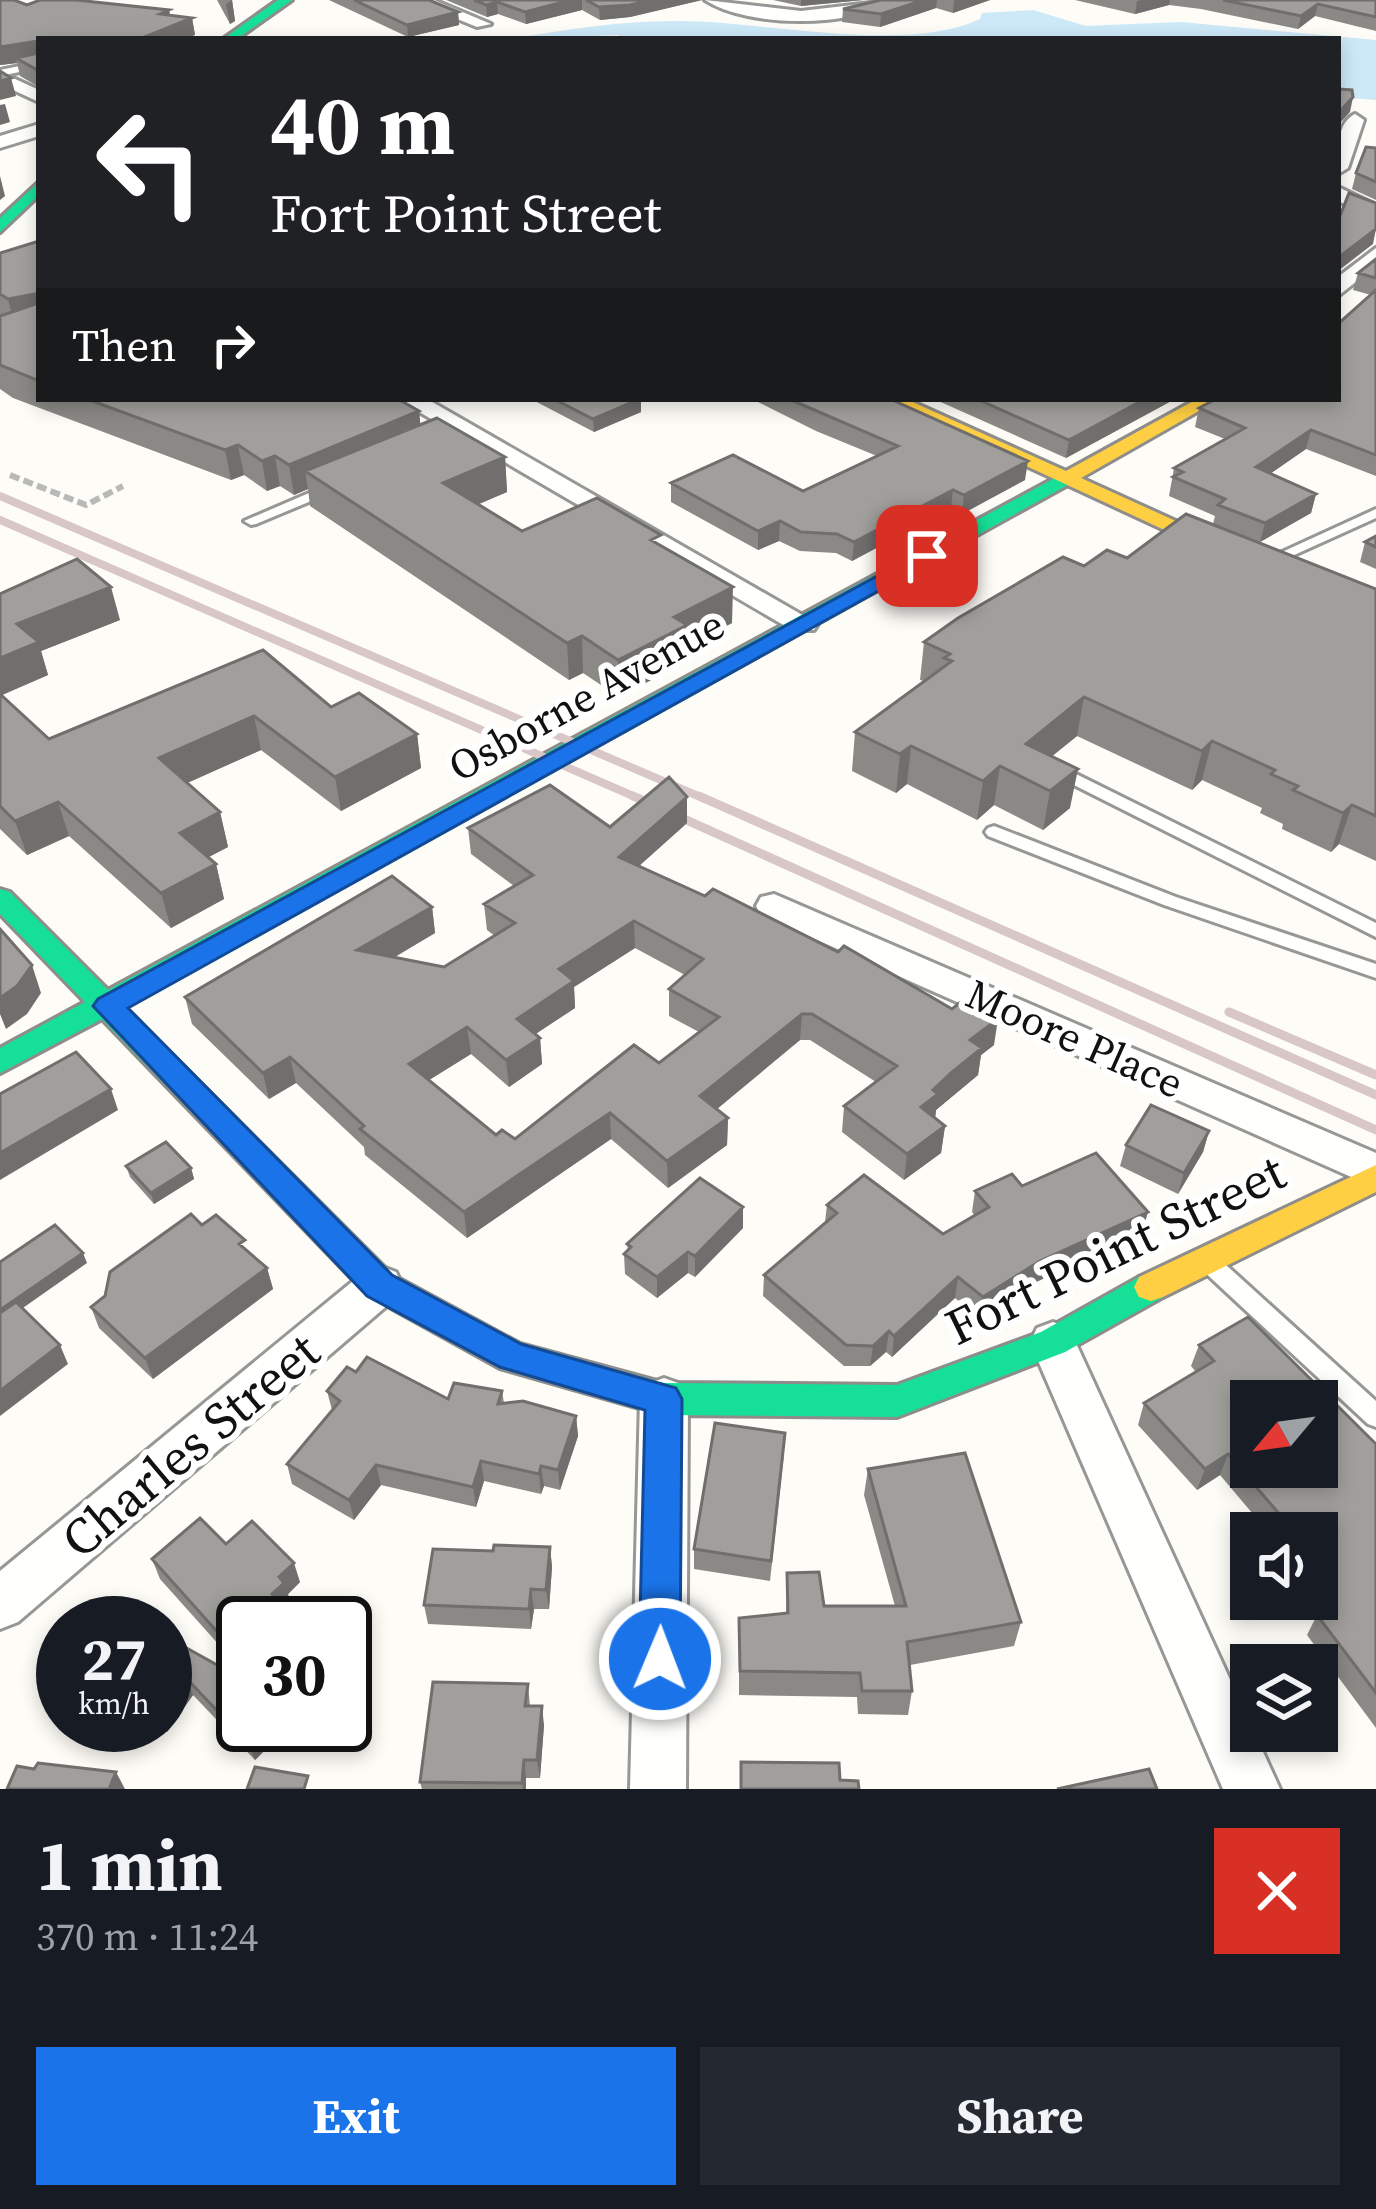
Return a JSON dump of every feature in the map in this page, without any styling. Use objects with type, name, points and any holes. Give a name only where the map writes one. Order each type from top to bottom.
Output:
[{"type":"street","points":[[419,0],[483,24]]},
{"type":"street","points":[[713,0],[753,12],[813,19],[888,0]]},
{"type":"street","points":[[233,36],[278,5]]},
{"type":"street","points":[[261,36],[278,5]]},
{"type":"street","points":[[0,75],[36,95]]},
{"type":"street","points":[[1341,160],[1356,120]]},
{"type":"street","points":[[0,142],[36,131]]},
{"type":"street","points":[[36,189],[1,225],[36,237]]},
{"type":"street","points":[[1341,195],[1376,214]]},
{"type":"street","points":[[1341,285],[1376,254]]},
{"type":"street","points":[[414,402],[456,435],[803,624]]},
{"type":"street","points":[[898,402],[1066,479],[1376,609]]},
{"type":"street","name":"Osborne Avenue","points":[[0,1062],[1206,402]]},
{"type":"street","name":"Fort Point Street","points":[[0,898],[380,1286],[512,1357],[664,1399],[897,1401],[1053,1342],[1204,1258],[1376,1174]]},
{"type":"street","name":"Moore Place","points":[[774,906],[1376,1174]]},
{"type":"street","name":"Charles Street","points":[[6,1607],[380,1286]]},
{"type":"street","points":[[1053,1342],[1252,1789]]},
{"type":"street","points":[[658,1789],[664,1399]]},
{"type":"lane","points":[[0,75],[36,66]]},
{"type":"lane","points":[[251,521],[338,485]]},
{"type":"lane","points":[[1263,564],[1376,513]]},
{"type":"lane","points":[[1074,778],[1376,934],[1350,962]]},
{"type":"lane","points":[[994,832],[1170,901],[1376,971]]},
{"type":"lane","points":[[1204,1258],[1376,1416]]},
{"type":"path","points":[[10,475],[86,505],[124,486]]},
{"type":"water","points":[[1033,10],[1086,26],[1181,22],[1333,36],[530,36],[675,21],[912,34],[949,29],[980,19],[982,13]]},
{"type":"water","points":[[1341,37],[1376,40],[1376,100],[1341,97]]},
{"type":"building","points":[[0,0],[27,5],[40,0],[76,0],[169,10],[160,14],[192,18],[147,36],[36,36],[36,41],[0,47]]},
{"type":"building","points":[[354,0],[429,0],[458,12],[407,25]]},
{"type":"building","points":[[474,0],[571,0],[525,12]]},
{"type":"building","points":[[586,0],[651,0],[599,7]]},
{"type":"building","points":[[881,0],[924,0],[881,14],[843,9]]},
{"type":"building","points":[[1223,0],[1376,0],[1376,17],[1318,4],[1301,16]]},
{"type":"building","points":[[36,53],[36,69],[16,58]]},
{"type":"building","points":[[1341,89],[1352,90],[1353,97],[1341,116]]},
{"type":"building","points":[[1366,147],[1376,148],[1376,182],[1356,173]]},
{"type":"building","points":[[1349,193],[1376,203],[1376,229],[1341,255],[1341,213]]},
{"type":"building","points":[[36,242],[36,304],[35,294],[8,299],[0,294],[0,253]]},
{"type":"building","points":[[1376,259],[1376,278],[1358,273]]},
{"type":"building","points":[[1376,290],[1376,455],[1311,430],[1256,467],[1316,494],[1265,523],[1218,505],[1225,499],[1173,477],[1183,472],[1174,468],[1245,428],[1199,408],[1210,402],[1341,402],[1341,321]]},
{"type":"building","points":[[36,304],[36,380],[0,365],[0,316]]},
{"type":"building","points":[[95,402],[403,402],[419,411],[289,465],[275,456],[262,461],[238,445],[225,450]]},
{"type":"building","points":[[560,402],[633,402],[593,419]]},
{"type":"building","points":[[796,402],[897,402],[1028,461],[964,495],[953,490],[854,542],[837,534],[801,532],[780,521],[758,531],[671,483],[733,455],[803,491],[898,446]]},
{"type":"building","points":[[984,402],[1139,402],[1069,440]]},
{"type":"building","points":[[437,418],[505,457],[443,483],[522,531],[597,498],[661,535],[651,540],[733,587],[674,617],[687,625],[618,660],[582,636],[567,643],[305,471]]},
{"type":"building","points":[[1186,514],[1376,589],[1376,816],[1352,805],[1343,813],[1293,790],[1298,786],[1271,774],[1275,770],[1212,741],[1202,751],[1084,697],[1026,744],[1078,769],[1050,791],[1000,766],[983,781],[911,746],[900,754],[855,732],[952,661],[944,658],[950,654],[924,642],[958,618],[1063,557],[1084,566],[1107,550],[1127,558]]},
{"type":"building","points":[[77,559],[111,587],[17,624],[39,642],[0,658],[0,594]]},
{"type":"building","points":[[263,650],[331,707],[359,693],[417,734],[335,777],[254,716],[159,758],[220,812],[180,833],[216,864],[161,893],[58,802],[15,821],[0,806],[0,694],[49,739]]},
{"type":"building","points":[[669,777],[687,797],[619,857],[705,896],[713,889],[838,952],[844,946],[952,1009],[962,1001],[998,1019],[970,1040],[982,1048],[933,1090],[938,1094],[921,1107],[945,1126],[907,1154],[844,1106],[897,1066],[812,1014],[802,1014],[700,1096],[728,1118],[667,1161],[610,1113],[464,1212],[360,1129],[364,1126],[290,1057],[263,1073],[185,997],[392,876],[432,907],[357,950],[444,967],[515,923],[484,904],[533,875],[468,828],[550,785],[610,827]],"holes":[[[634,921],[703,959],[669,989],[719,1017],[659,1063],[634,1045],[515,1139],[502,1130],[496,1135],[409,1064],[467,1027],[506,1060],[540,1038],[517,1019],[574,981],[559,969]]]},
{"type":"building","points":[[0,929],[32,965],[17,986],[0,998]]},
{"type":"building","points":[[76,1052],[111,1089],[0,1153],[0,1094]]},
{"type":"building","points":[[1151,1105],[1209,1131],[1184,1173],[1126,1145]]},
{"type":"building","points":[[166,1142],[191,1168],[151,1193],[126,1166]]},
{"type":"building","points":[[1096,1153],[1148,1212],[1040,1261],[983,1297],[958,1277],[894,1336],[889,1331],[873,1346],[846,1345],[764,1275],[837,1213],[827,1205],[864,1175],[943,1234],[989,1207],[975,1191],[1012,1174],[1022,1186]]},
{"type":"building","points":[[700,1178],[743,1207],[695,1256],[688,1252],[657,1277],[624,1254],[631,1247],[627,1244]]},
{"type":"building","points":[[191,1214],[202,1225],[216,1215],[267,1268],[145,1358],[91,1307],[105,1296],[110,1272]]},
{"type":"building","points":[[55,1225],[83,1253],[0,1310],[0,1262]]},
{"type":"building","points":[[16,1302],[60,1345],[0,1391],[0,1313]]},
{"type":"building","points":[[1248,1317],[1311,1380],[1230,1380],[1230,1456],[1205,1469],[1144,1403],[1214,1361],[1199,1345]]},
{"type":"building","points":[[367,1357],[448,1399],[454,1383],[502,1391],[498,1404],[523,1401],[576,1416],[558,1470],[541,1466],[539,1474],[481,1461],[473,1487],[376,1465],[349,1500],[287,1464],[340,1401],[327,1391],[347,1367],[356,1372]]},
{"type":"building","points":[[1338,1406],[1376,1444],[1376,1693],[1321,1620],[1338,1620],[1338,1512],[1277,1512],[1257,1488],[1338,1488]]},
{"type":"building","points":[[715,1423],[785,1433],[771,1561],[694,1549]]},
{"type":"building","points":[[965,1453],[1021,1622],[907,1642],[912,1691],[862,1691],[860,1673],[740,1671],[739,1618],[788,1613],[787,1573],[819,1572],[824,1606],[906,1606],[868,1469]]},
{"type":"building","points":[[200,1518],[226,1544],[252,1521],[294,1563],[279,1577],[284,1583],[274,1596],[216,1596],[216,1630],[192,1604],[192,1596],[185,1596],[152,1559]]},
{"type":"building","points":[[494,1545],[550,1547],[546,1590],[531,1589],[529,1609],[424,1605],[433,1549],[493,1551]]},
{"type":"building","points":[[192,1651],[216,1664],[216,1709],[192,1684]]},
{"type":"building","points":[[433,1682],[528,1684],[525,1706],[542,1706],[537,1760],[524,1760],[522,1783],[420,1782]]},
{"type":"building","points":[[741,1762],[839,1763],[840,1780],[858,1781],[859,1789],[741,1789]]},
{"type":"building","points":[[38,1763],[116,1772],[109,1789],[7,1789],[17,1766],[34,1769]]},
{"type":"building","points":[[255,1767],[308,1776],[304,1789],[247,1789]]},
{"type":"building","points":[[1149,1769],[1157,1789],[1057,1789]]},
{"type":"railway","points":[[0,496],[705,799]]},
{"type":"railway","points":[[0,520],[640,799]]},
{"type":"railway","points":[[633,796],[1376,1130]]},
{"type":"railway","points":[[699,796],[1376,1095]]},
{"type":"railway","points":[[1229,1012],[1376,1075]]},
{"type":"traffic: fast","points":[[233,36],[286,0]]},
{"type":"traffic: fast","points":[[0,227],[36,189]]},
{"type":"traffic: fast","points":[[0,1062],[1075,473]]},
{"type":"traffic: fast","points":[[0,898],[380,1285],[512,1357],[664,1399],[897,1401],[1053,1342],[1151,1287]]},
{"type":"traffic: slow","points":[[898,402],[1193,536],[1376,609]]},
{"type":"traffic: slow","points":[[1075,473],[1205,402]]},
{"type":"traffic: slow","points":[[1151,1287],[1376,1178]]},
{"type":"route","points":[[660,1659],[664,1399],[512,1357],[380,1286],[108,1006],[927,556]]}]
